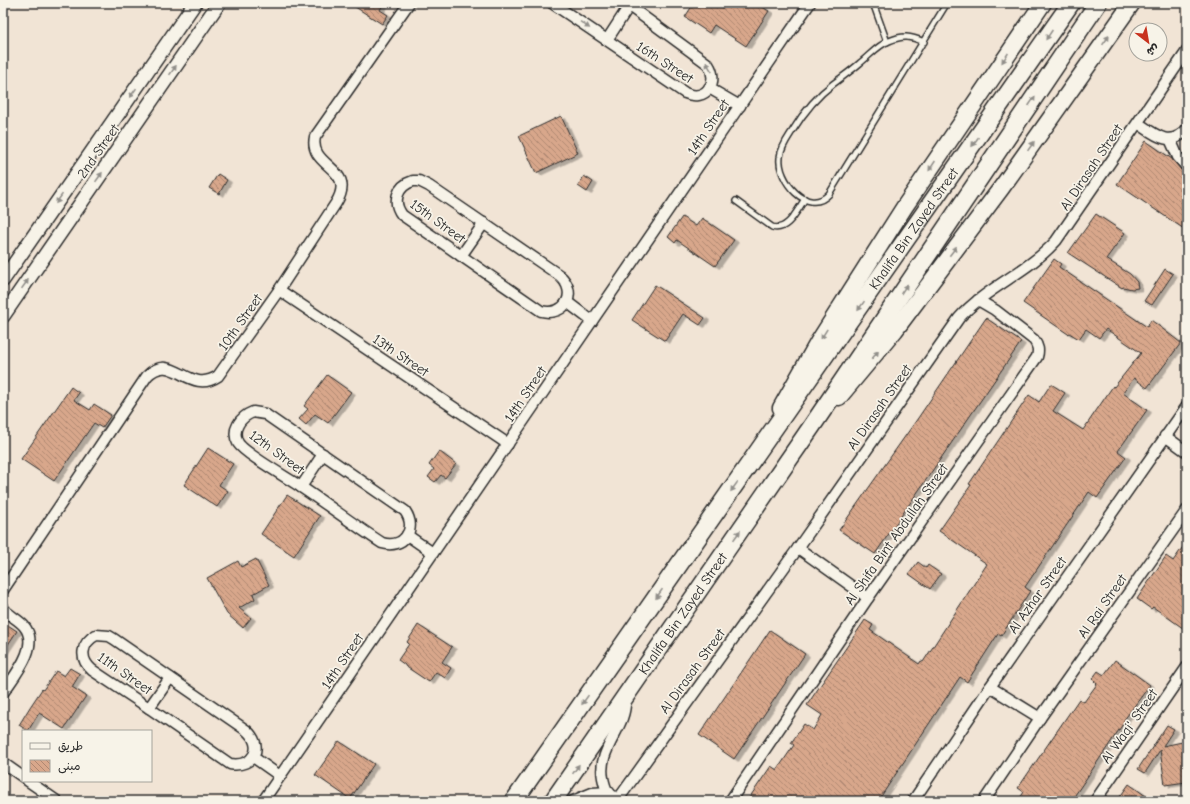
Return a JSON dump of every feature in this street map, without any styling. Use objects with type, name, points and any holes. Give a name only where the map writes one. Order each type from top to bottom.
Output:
[{"type":"highway","name":"Khalifa Bin Zayed Street","points":[[514,801],[1071,3]]},
{"type":"highway","name":"Khalifa Bin Zayed Street","points":[[553,801],[812,426],[1098,3]]},
{"type":"main road","name":"Khalifa Bin Zayed Street","points":[[756,455],[801,372],[896,219],[1043,3]]},
{"type":"main road","name":"Khalifa Bin Zayed Street","points":[[812,426],[841,395],[895,330],[1002,187],[1132,3]]},
{"type":"street","name":"2nd Street","points":[[3,280],[195,3]]},
{"type":"street","name":"2nd Street","points":[[3,316],[219,3]]},
{"type":"street","name":"10th Street","points":[[3,590],[147,376],[158,368],[168,368],[194,380],[204,382],[214,379],[222,372],[279,290],[340,198],[341,191],[339,178],[336,172],[317,155],[314,149],[315,137],[408,3]]},
{"type":"street","name":"16th Street","points":[[552,3],[685,93],[691,96],[698,96],[704,93],[712,82],[712,69],[708,64],[627,5],[607,40]]},
{"type":"street","name":"14th Street","points":[[263,801],[810,3]]},
{"type":"street","name":"Al Dirasah Street","points":[[619,800],[798,548],[955,323],[966,310],[978,300],[1029,266],[1051,247],[1066,228],[1187,51]]},
{"type":"street","name":"16th Street","points":[[709,88],[740,106]]},
{"type":"street","points":[[1138,123],[1158,137],[1170,139],[1181,135],[1187,129]]},
{"type":"street","points":[[1170,139],[1178,157],[1187,167]]},
{"type":"street","name":"15th Street","points":[[413,181],[424,183],[484,223],[565,280],[569,294],[567,302],[562,308],[556,312],[548,313],[541,311],[402,215],[397,206],[396,200],[403,186],[413,181]]},
{"type":"street","name":"15th Street","points":[[461,256],[484,223]]},
{"type":"street","name":"13th Street","points":[[279,290],[508,444]]},
{"type":"street","name":"Al Shifa Bint Abdullah Street","points":[[730,801],[868,598],[1037,357],[1037,345],[1034,340],[995,310],[978,300]]},
{"type":"street","points":[[567,302],[592,321]]},
{"type":"street","name":"Al Azhar Street","points":[[913,801],[990,687],[1187,406]]},
{"type":"street","name":"12th Street","points":[[253,412],[265,414],[323,454],[405,511],[410,522],[410,528],[407,536],[394,544],[382,543],[242,448],[236,436],[236,430],[241,418],[253,412]]},
{"type":"street","points":[[1165,436],[1187,452]]},
{"type":"street","name":"12th Street","points":[[301,487],[323,454]]},
{"type":"street","name":"Al Rai Street","points":[[984,801],[1040,718],[1187,510]]},
{"type":"street","points":[[407,536],[433,553]]},
{"type":"street","points":[[798,548],[868,598]]},
{"type":"street","points":[[3,608],[23,625],[27,631],[30,644],[24,660],[3,693]]},
{"type":"street","name":"11th Street","points":[[96,635],[109,636],[170,678],[252,735],[256,743],[256,751],[253,757],[246,764],[238,766],[230,764],[87,666],[84,661],[83,654],[86,643],[96,635]]},
{"type":"street","name":"Al Waqi' Street","points":[[1095,801],[1187,667]]},
{"type":"street","name":"11th Street","points":[[149,708],[170,678]]},
{"type":"street","points":[[990,687],[1040,718]]},
{"type":"street","points":[[619,800],[609,792],[603,781],[602,766],[623,716],[626,705],[625,697]]},
{"type":"street","points":[[253,757],[280,776]]},
{"type":"street","points":[[3,763],[22,776]]},
{"type":"street","points":[[29,782],[57,801]]},
{"type":"street","points":[[573,801],[592,793],[609,792]]},
{"type":"lane","points":[[873,3],[887,42]]},
{"type":"lane","points":[[924,42],[911,36],[887,42],[815,100],[802,116],[782,148],[779,165],[781,174],[789,187],[805,199],[815,202],[819,202],[829,194],[924,42],[948,3]]},
{"type":"lane","points":[[736,201],[772,227],[782,228],[788,224],[805,199]]},
{"type":"building","points":[[349,3],[384,3],[380,10],[388,15],[382,24]]},
{"type":"building","points":[[694,3],[756,3],[769,11],[746,46],[714,25],[709,33],[685,17]]},
{"type":"building","points":[[561,116],[578,153],[536,173],[519,136]]},
{"type":"building","points":[[1146,141],[1172,159],[1182,171],[1187,173],[1187,231],[1117,184]]},
{"type":"building","points":[[218,174],[227,180],[219,194],[209,188]]},
{"type":"building","points":[[584,176],[593,182],[587,192],[578,186]]},
{"type":"building","points":[[1096,214],[1125,233],[1106,259],[1130,274],[1137,282],[1138,288],[1122,288],[1068,253]]},
{"type":"building","points":[[682,217],[696,226],[702,218],[734,240],[715,266],[677,240],[675,243],[668,237]]},
{"type":"building","points":[[1054,259],[1061,264],[1059,267],[1147,327],[1151,320],[1181,343],[1147,388],[1134,378],[1123,393],[1147,410],[1118,451],[1126,457],[1097,498],[1089,492],[1025,587],[1030,591],[1001,636],[998,634],[967,682],[960,677],[878,801],[747,801],[771,766],[777,770],[794,745],[791,743],[804,724],[813,730],[822,715],[807,705],[865,620],[873,625],[870,630],[919,664],[921,661],[923,662],[987,564],[939,531],[971,485],[969,484],[1029,395],[1039,402],[1051,384],[1065,393],[1053,411],[1083,430],[1113,386],[1114,387],[1141,353],[1106,329],[1099,338],[1086,329],[1079,339],[1069,333],[1068,334],[1023,303]]},
{"type":"building","points":[[1165,269],[1173,274],[1152,305],[1144,301]]},
{"type":"building","points":[[655,285],[705,318],[700,325],[683,314],[665,341],[632,320]]},
{"type":"building","points":[[986,318],[1021,342],[875,554],[839,530]]},
{"type":"building","points":[[327,375],[351,392],[328,423],[315,414],[306,425],[299,419],[308,409],[304,406]]},
{"type":"building","points":[[71,387],[79,393],[74,400],[90,410],[94,404],[111,415],[102,428],[94,423],[54,481],[21,459]]},
{"type":"building","points":[[208,448],[233,464],[219,485],[228,491],[217,507],[184,485]]},
{"type":"building","points":[[439,451],[456,464],[445,478],[441,475],[435,482],[428,477],[434,469],[429,465]]},
{"type":"building","points":[[287,495],[320,516],[294,556],[261,534]]},
{"type":"building","points":[[1187,541],[1187,631],[1153,607],[1151,609],[1137,599],[1166,556],[1173,561]]},
{"type":"building","points":[[256,559],[269,585],[253,594],[255,599],[239,608],[251,618],[243,628],[227,614],[207,578],[238,561],[241,567]]},
{"type":"building","points":[[918,562],[926,568],[928,565],[941,574],[930,589],[909,574]]},
{"type":"building","points":[[3,622],[17,631],[3,652]]},
{"type":"building","points":[[418,625],[452,647],[442,662],[451,668],[445,678],[436,672],[429,682],[398,660],[409,644],[407,642]]},
{"type":"building","points":[[770,630],[805,654],[734,759],[699,735]]},
{"type":"building","points":[[1115,660],[1150,685],[1124,720],[1125,721],[1071,801],[1018,801],[1024,792],[1018,788],[1079,699],[1084,702],[1097,684],[1092,679],[1098,671],[1104,675]]},
{"type":"building","points":[[70,668],[80,674],[72,687],[86,696],[64,729],[39,713],[29,730],[19,725],[42,689],[43,690],[56,671],[64,676]]},
{"type":"building","points":[[1167,725],[1174,729],[1163,746],[1187,741],[1186,782],[1165,785],[1160,750],[1145,773],[1138,769]]},
{"type":"building","points":[[339,741],[374,764],[350,799],[315,775]]},
{"type":"building","points":[[1129,784],[1153,801],[1117,801]]}]
